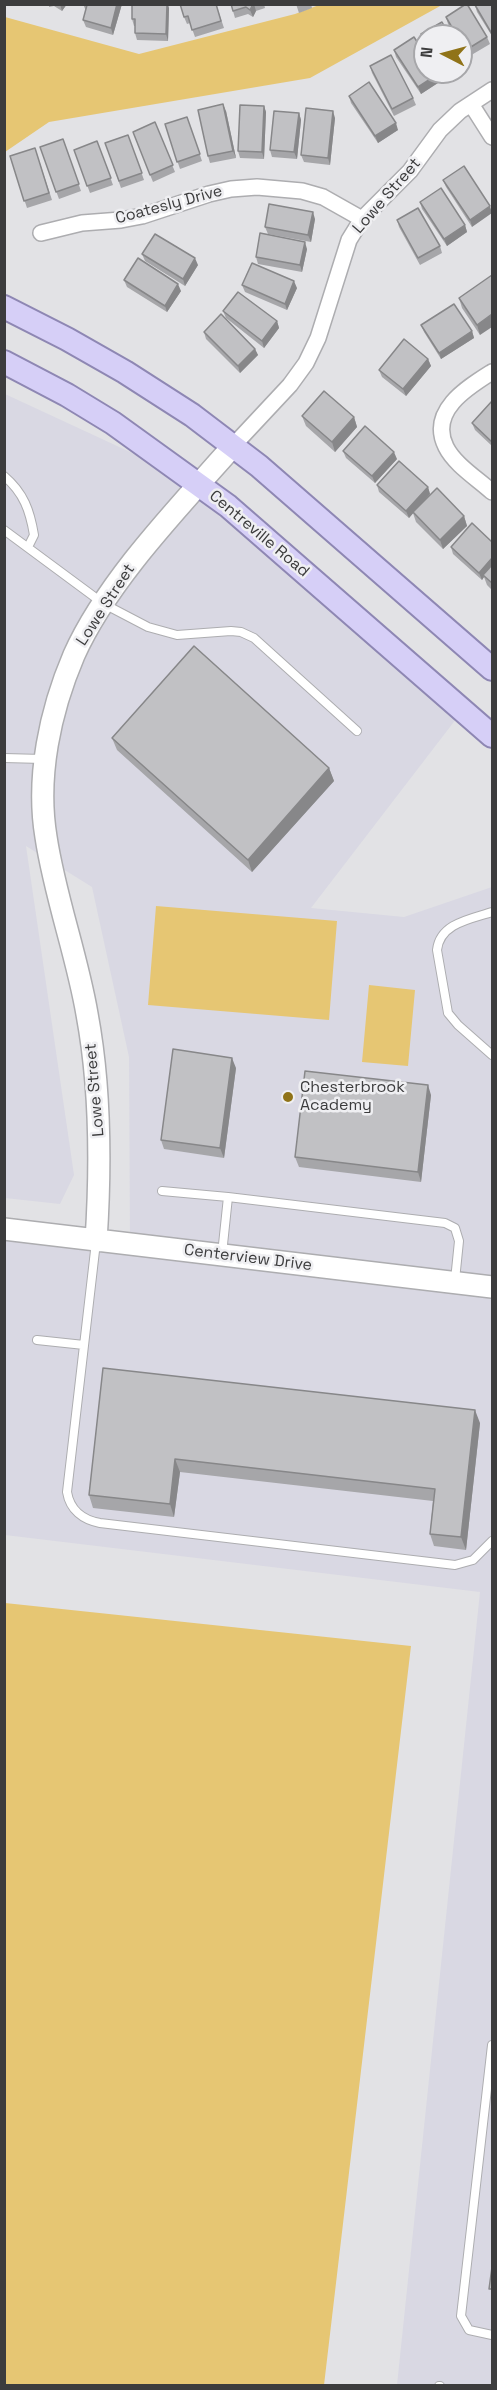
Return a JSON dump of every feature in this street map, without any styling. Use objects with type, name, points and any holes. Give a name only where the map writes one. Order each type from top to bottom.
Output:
[{"type":"main road","points":[[4,307],[125,372],[192,415],[259,466],[484,656],[492,669]]},
{"type":"main road","name":"Centreville Road","points":[[4,362],[67,395],[113,423],[199,484],[245,521],[492,736]]},
{"type":"street","name":"Lowe Street","points":[[96,1241],[100,1178],[98,1087],[87,1014],[46,837],[43,790],[45,759],[63,683],[75,653],[104,604],[142,552],[199,484],[290,385],[306,363],[318,338],[346,248],[362,219],[410,171],[440,130],[460,111],[492,90]]},
{"type":"street","points":[[471,104],[492,137]]},
{"type":"street","name":"Coatesly Drive","points":[[41,233],[82,223],[142,216],[209,194],[257,187],[282,188],[323,197],[362,219]]},
{"type":"street","points":[[492,372],[464,390],[452,401],[443,422],[443,434],[446,447],[456,460],[492,492]]},
{"type":"street","name":"Centerview Drive","points":[[4,1229],[492,1287]]},
{"type":"lane","points":[[4,476],[14,484],[26,500],[34,535],[28,547]]},
{"type":"lane","points":[[4,530],[104,604],[148,627],[177,635],[231,631],[241,632],[254,638],[357,731]]},
{"type":"lane","points":[[4,758],[45,759]]},
{"type":"lane","points":[[492,912],[452,925],[438,943],[437,950],[448,1013],[492,1055]]},
{"type":"lane","points":[[162,1191],[445,1223],[455,1228],[459,1241],[455,1283]]},
{"type":"lane","points":[[222,1255],[228,1197]]},
{"type":"lane","points":[[96,1241],[68,1492],[71,1505],[85,1519],[455,1565],[473,1560],[492,1541]]},
{"type":"lane","points":[[37,1340],[84,1345]]},
{"type":"lane","points":[[492,2045],[461,2316],[469,2330],[492,2335]]},
{"type":"shaded area","points":[[319,5],[442,5],[310,78],[49,122],[5,152],[5,17],[139,54],[295,14]]},
{"type":"shaded area","points":[[5,394],[199,484],[463,710],[311,908],[404,917],[492,887],[492,2385],[397,2385],[480,1592],[5,1535],[5,1229],[130,1244],[129,1057],[92,887],[26,846],[74,1175],[60,1204],[5,1198]]},
{"type":"shaded area","points":[[156,906],[337,921],[329,1020],[148,1005]]},
{"type":"shaded area","points":[[369,985],[415,990],[408,1066],[362,1062]]},
{"type":"shaded area","points":[[5,1603],[411,1646],[324,2385],[5,2385]]},
{"type":"building","points":[[86,4],[117,4],[111,28],[83,20]]},
{"type":"building","points":[[132,4],[167,4],[166,34],[135,33]]},
{"type":"building","points":[[180,4],[216,4],[221,21],[192,30],[188,16],[184,17]]},
{"type":"building","points":[[231,4],[253,4],[250,10],[246,7],[233,11]]},
{"type":"building","points":[[467,4],[487,37],[473,46],[473,24],[450,24],[446,17]]},
{"type":"building","points":[[492,4],[492,34],[475,5]]},
{"type":"building","points":[[413,38],[413,79],[394,50]]},
{"type":"building","points":[[391,55],[413,98],[392,109],[370,66]]},
{"type":"building","points":[[369,82],[396,123],[375,136],[349,96]]},
{"type":"building","points":[[223,104],[233,151],[208,156],[198,110]]},
{"type":"building","points":[[240,105],[264,106],[262,152],[238,151]]},
{"type":"building","points":[[306,108],[333,111],[328,158],[301,155]]},
{"type":"building","points":[[274,111],[299,113],[294,152],[270,150]]},
{"type":"building","points":[[187,117],[200,154],[177,162],[165,124]]},
{"type":"building","points":[[155,122],[173,165],[150,175],[133,132]]},
{"type":"building","points":[[128,135],[142,173],[119,181],[105,143]]},
{"type":"building","points":[[63,139],[79,184],[56,192],[40,147]]},
{"type":"building","points":[[97,141],[111,178],[87,186],[74,150]]},
{"type":"building","points":[[35,148],[49,193],[24,201],[10,156]]},
{"type":"building","points":[[464,166],[490,206],[470,220],[443,180]]},
{"type":"building","points":[[441,188],[465,225],[444,239],[420,202]]},
{"type":"building","points":[[269,204],[313,212],[308,235],[265,227]]},
{"type":"building","points":[[418,208],[440,246],[418,258],[397,220]]},
{"type":"building","points":[[260,233],[305,242],[300,265],[256,257]]},
{"type":"building","points":[[155,234],[195,258],[183,279],[142,254]]},
{"type":"building","points":[[138,258],[178,284],[165,306],[124,280]]},
{"type":"building","points":[[252,263],[294,281],[285,304],[242,285]]},
{"type":"building","points":[[492,275],[492,314],[477,325],[459,298]]},
{"type":"building","points":[[238,292],[277,321],[262,341],[223,311]]},
{"type":"building","points":[[454,304],[472,331],[439,353],[421,325]]},
{"type":"building","points":[[221,314],[255,349],[238,366],[204,332]]},
{"type":"building","points":[[404,339],[428,359],[403,389],[379,370]]},
{"type":"building","points":[[324,391],[354,417],[332,442],[302,416]]},
{"type":"building","points":[[492,401],[492,442],[472,423]]},
{"type":"building","points":[[365,426],[394,452],[372,476],[343,451]]},
{"type":"building","points":[[399,461],[428,487],[406,511],[377,485]]},
{"type":"building","points":[[437,488],[464,516],[440,540],[413,512]]},
{"type":"building","points":[[472,523],[492,542],[492,558],[479,573],[451,547]]},
{"type":"building","points":[[492,565],[492,583],[483,575]]},
{"type":"building","points":[[194,646],[329,768],[248,860],[112,738]]},
{"type":"building","points":[[173,1049],[232,1058],[220,1148],[161,1140]]},
{"type":"building","points":[[305,1071],[428,1085],[418,1172],[295,1157]]},
{"type":"building","points":[[103,1368],[475,1410],[461,1537],[430,1534],[435,1489],[175,1459],[170,1504],[89,1495]]},
{"type":"building","points":[[492,2267],[492,2289],[489,2289]]},
{"type":"place","name":"Chesterbrook Academy","points":[[288,1097]]}]
